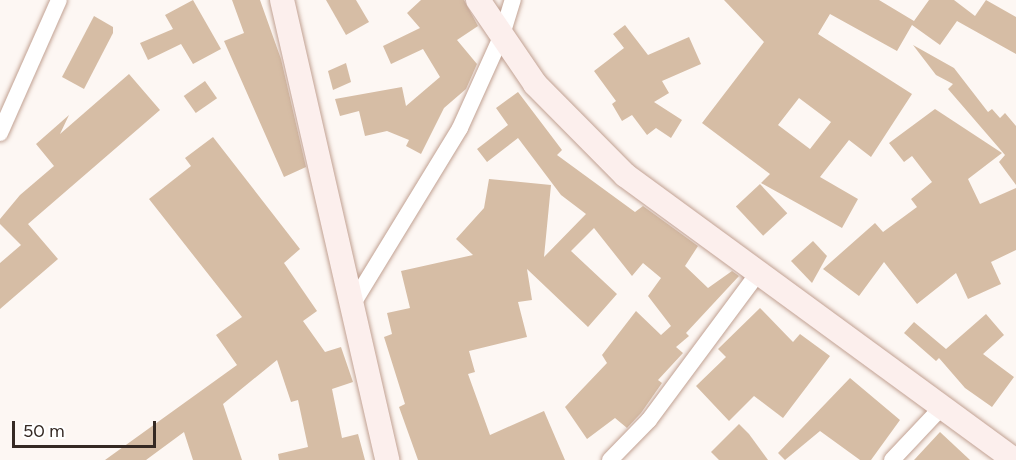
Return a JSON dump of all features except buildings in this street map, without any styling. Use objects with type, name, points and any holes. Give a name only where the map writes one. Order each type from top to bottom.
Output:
[{"type":"main road","points":[[282,0],[387,460]]},
{"type":"main road","points":[[478,0],[535,84],[625,175],[1014,460]]},
{"type":"street","points":[[0,133],[59,0]]},
{"type":"street","points":[[352,305],[460,128],[502,35],[513,0]]},
{"type":"street","points":[[610,460],[649,420],[758,273]]},
{"type":"street","points":[[892,460],[942,407]]}]
